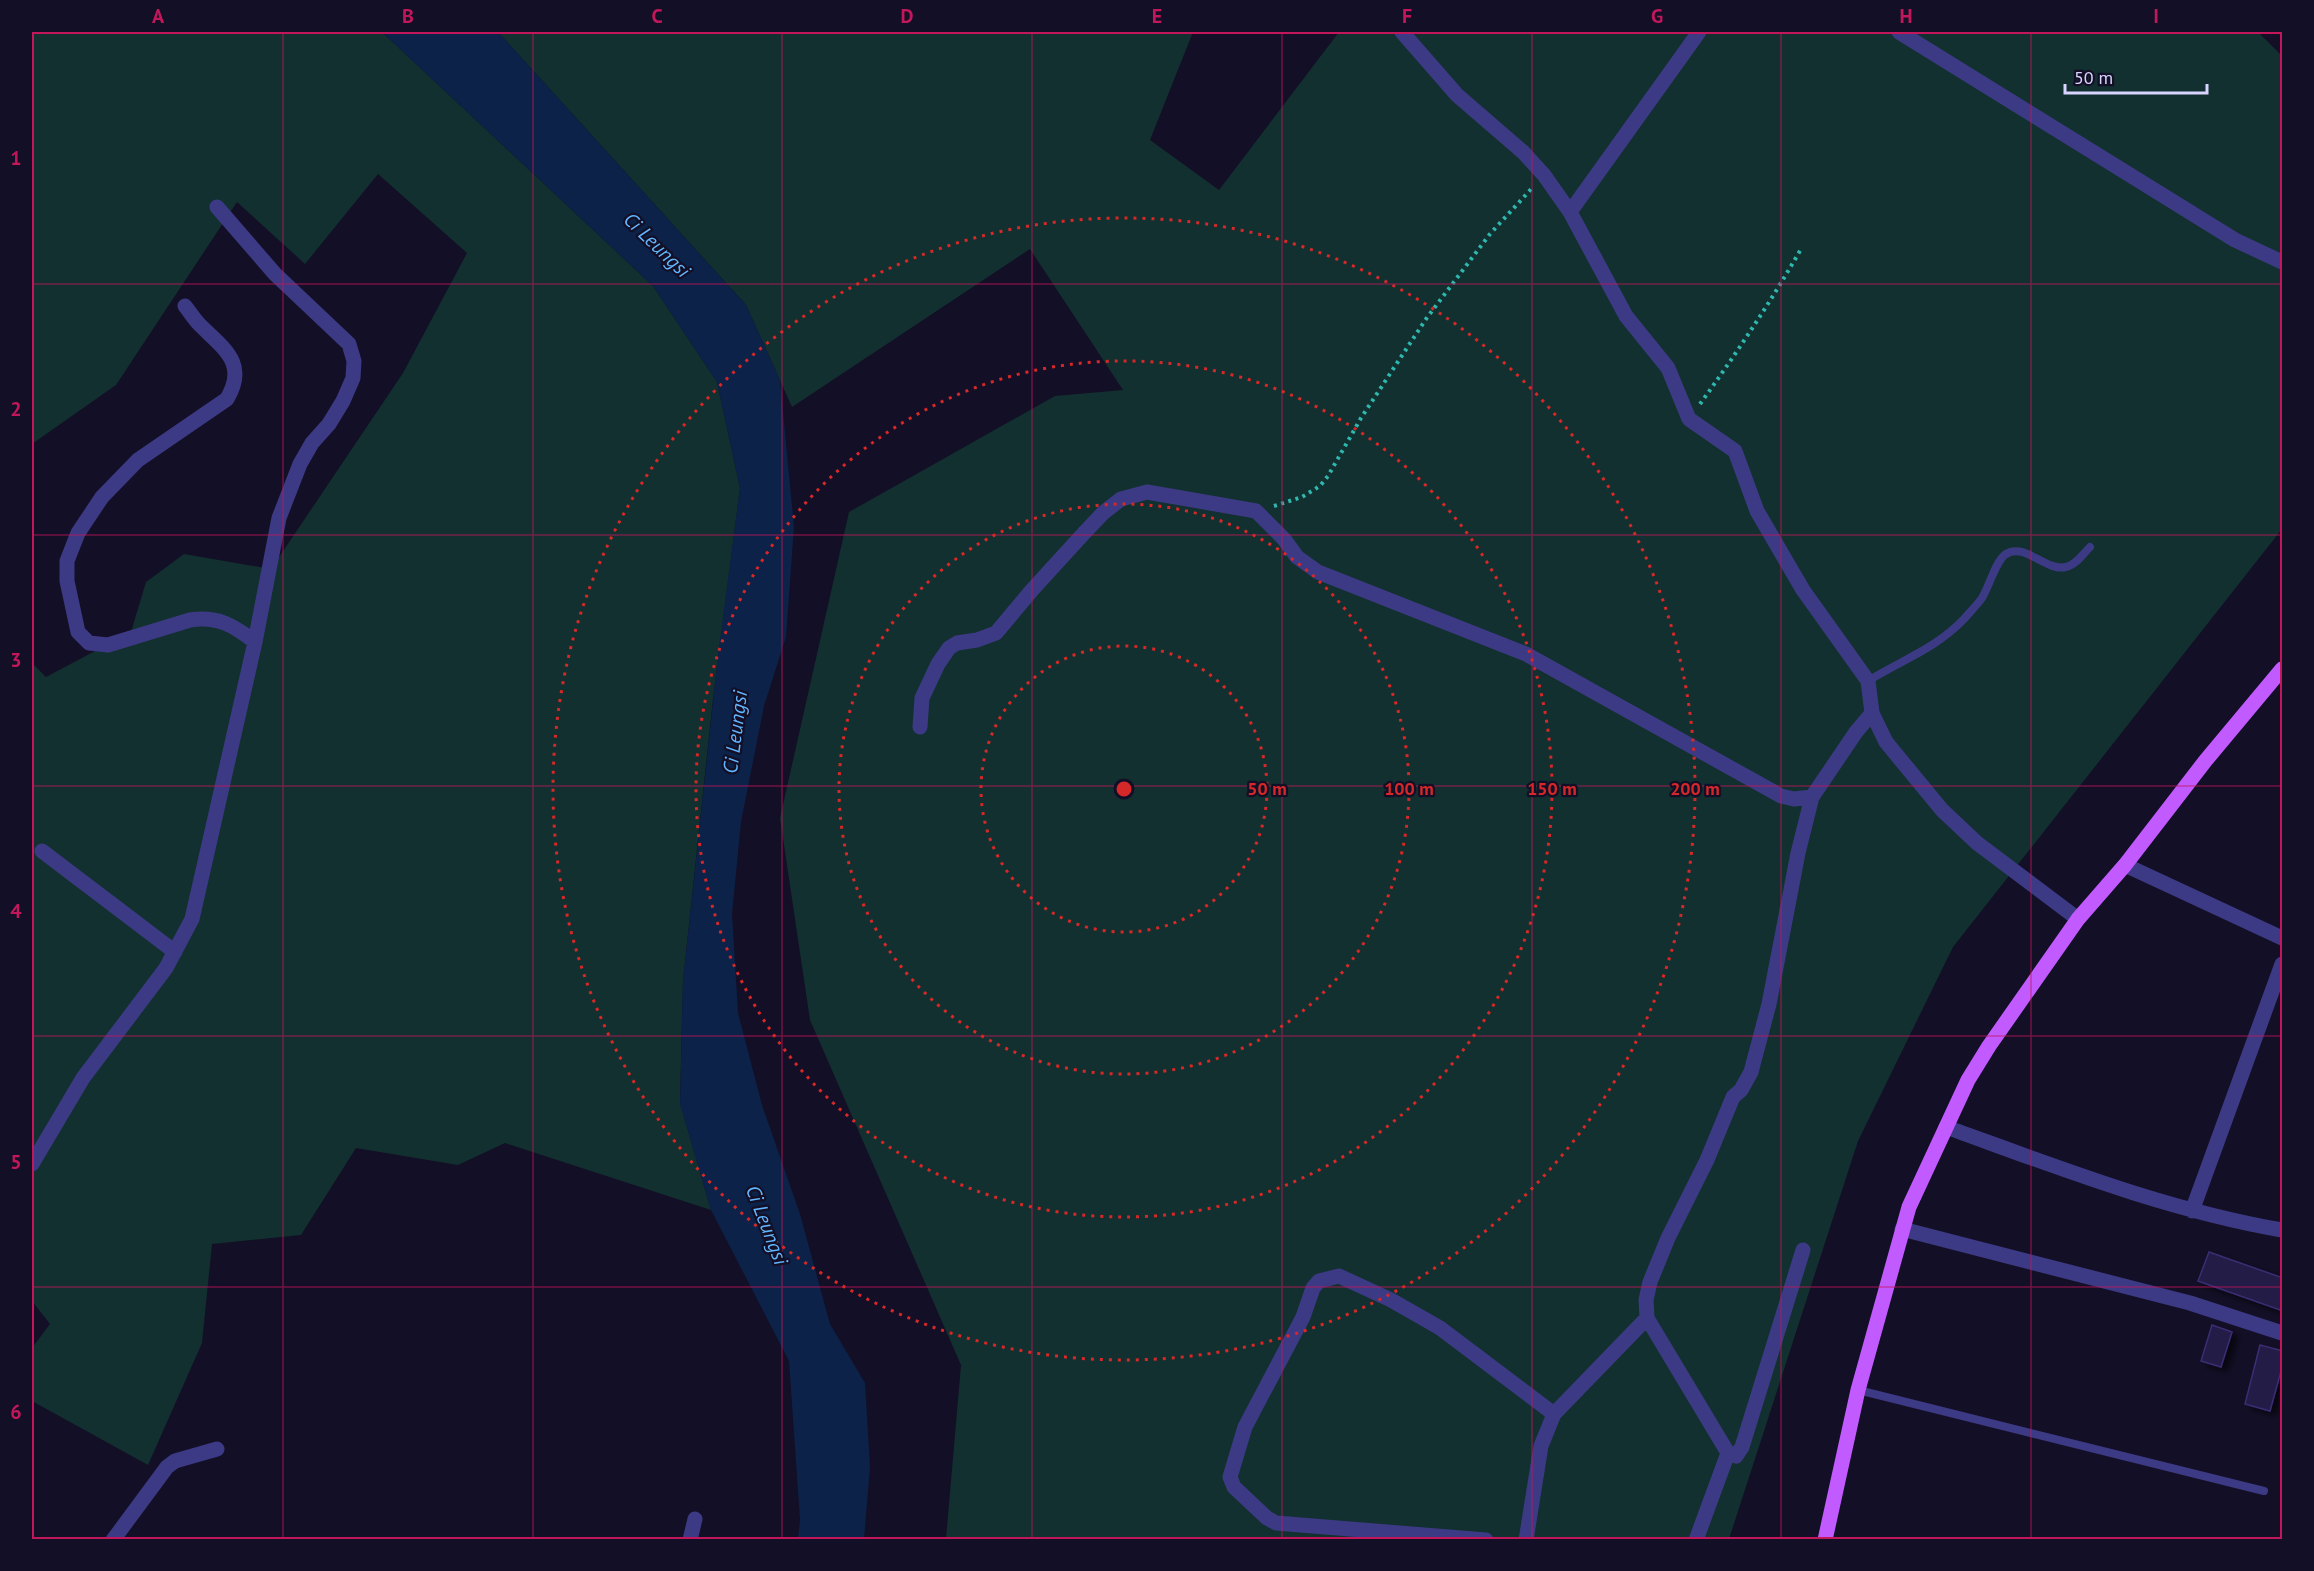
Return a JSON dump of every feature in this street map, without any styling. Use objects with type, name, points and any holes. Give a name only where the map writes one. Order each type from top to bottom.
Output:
[{"type":"main road","points":[[1826,1539],[1858,1390],[1902,1229],[1909,1207],[1968,1080],[1989,1046],[2078,919],[2125,865],[2212,751],[2283,669]]},
{"type":"street","points":[[1402,32],[1457,95],[1523,152],[1544,175],[1570,213],[1626,316],[1647,339],[1668,368],[1689,419],[1735,450],[1762,521],[1803,590],[1868,681],[1872,713],[1886,741],[1942,810],[1977,843],[2078,919]]},
{"type":"street","points":[[1570,213],[1699,32]]},
{"type":"street","points":[[1899,32],[2235,240],[2283,262]]},
{"type":"street","points":[[32,1164],[83,1078],[166,968],[192,919],[283,508],[300,464],[312,443],[329,424],[343,402],[353,378],[354,361],[349,344],[276,274],[217,207]]},
{"type":"street","points":[[185,306],[230,356],[236,370],[235,385],[226,399],[138,460],[102,497],[78,533],[67,561],[67,581],[78,632],[89,643],[108,645],[204,618],[227,622],[255,642]]},
{"type":"street","points":[[920,727],[922,698],[938,664],[949,648],[957,643],[977,640],[996,633],[1103,513],[1121,499],[1148,492],[1256,511],[1284,539],[1297,556],[1318,572],[1526,654],[1781,796],[1794,799],[1812,797]]},
{"type":"street","points":[[1803,1250],[1742,1448],[1736,1456],[1728,1453],[1647,1318],[1646,1300],[1650,1282],[1668,1238],[1707,1160],[1733,1097],[1741,1090],[1751,1072],[1769,1004],[1798,853],[1812,797],[1856,732],[1872,713]]},
{"type":"street","points":[[42,851],[175,952]]},
{"type":"street","points":[[2125,865],[2283,938]]},
{"type":"street","points":[[2192,1211],[2283,964]]},
{"type":"street","points":[[1946,1127],[2115,1187],[2192,1211],[2283,1230]]},
{"type":"street","points":[[1902,1229],[2190,1303],[2283,1333]]},
{"type":"street","points":[[1486,1539],[1276,1523],[1267,1518],[1234,1486],[1230,1477],[1245,1427],[1303,1317],[1314,1288],[1319,1281],[1339,1276],[1391,1300],[1440,1328],[1554,1414]]},
{"type":"street","points":[[1526,1539],[1541,1446],[1554,1414],[1647,1318]]},
{"type":"street","points":[[113,1539],[167,1467],[175,1461],[217,1449]]},
{"type":"street","points":[[1696,1539],[1728,1453]]},
{"type":"street","points":[[690,1539],[695,1519]]},
{"type":"lane","points":[[1868,681],[1896,664],[1922,653],[1949,633],[1981,600],[2000,559],[2008,553],[2020,552],[2054,567],[2065,567],[2073,564],[2090,547]]},
{"type":"lane","points":[[1858,1390],[2264,1491]]},
{"type":"path","points":[[1256,511],[1302,497],[1320,486],[1361,418],[1426,319],[1490,234],[1544,175]]},
{"type":"path","points":[[1689,419],[1749,335],[1801,249]]},
{"type":"green space","points":[[32,32],[382,32],[653,286],[717,382],[740,488],[713,699],[683,981],[680,1103],[711,1210],[505,1143],[458,1165],[356,1148],[301,1235],[212,1244],[202,1343],[148,1465],[32,1401],[32,1348],[50,1324],[32,1301],[32,663],[46,677],[131,632],[146,582],[184,554],[271,569],[403,373],[467,253],[378,174],[305,264],[237,202],[116,385],[32,444]]},
{"type":"green space","points":[[498,32],[1193,32],[1150,140],[1219,190],[1339,32],[2258,32],[2282,56],[2282,529],[1953,947],[1858,1141],[1729,1539],[946,1539],[961,1365],[810,1020],[780,818],[849,512],[1055,396],[1123,390],[1030,249],[792,407],[746,305]]},
{"type":"water","name":"Ci Leungsi","points":[[382,32],[498,32],[746,305],[780,380],[794,527],[786,637],[764,706],[741,822],[732,914],[738,1013],[762,1105],[800,1214],[830,1324],[865,1383],[870,1467],[864,1539],[798,1539],[800,1520],[789,1361],[711,1210],[680,1104],[683,981],[718,655],[740,488],[717,382],[653,286]]},
{"type":"building","points":[[2209,1252],[2283,1278],[2283,1311],[2198,1281]]},
{"type":"building","points":[[2212,1325],[2232,1332],[2221,1367],[2201,1361]]},
{"type":"building","points":[[2260,1345],[2283,1351],[2283,1364],[2270,1411],[2245,1404]]}]
